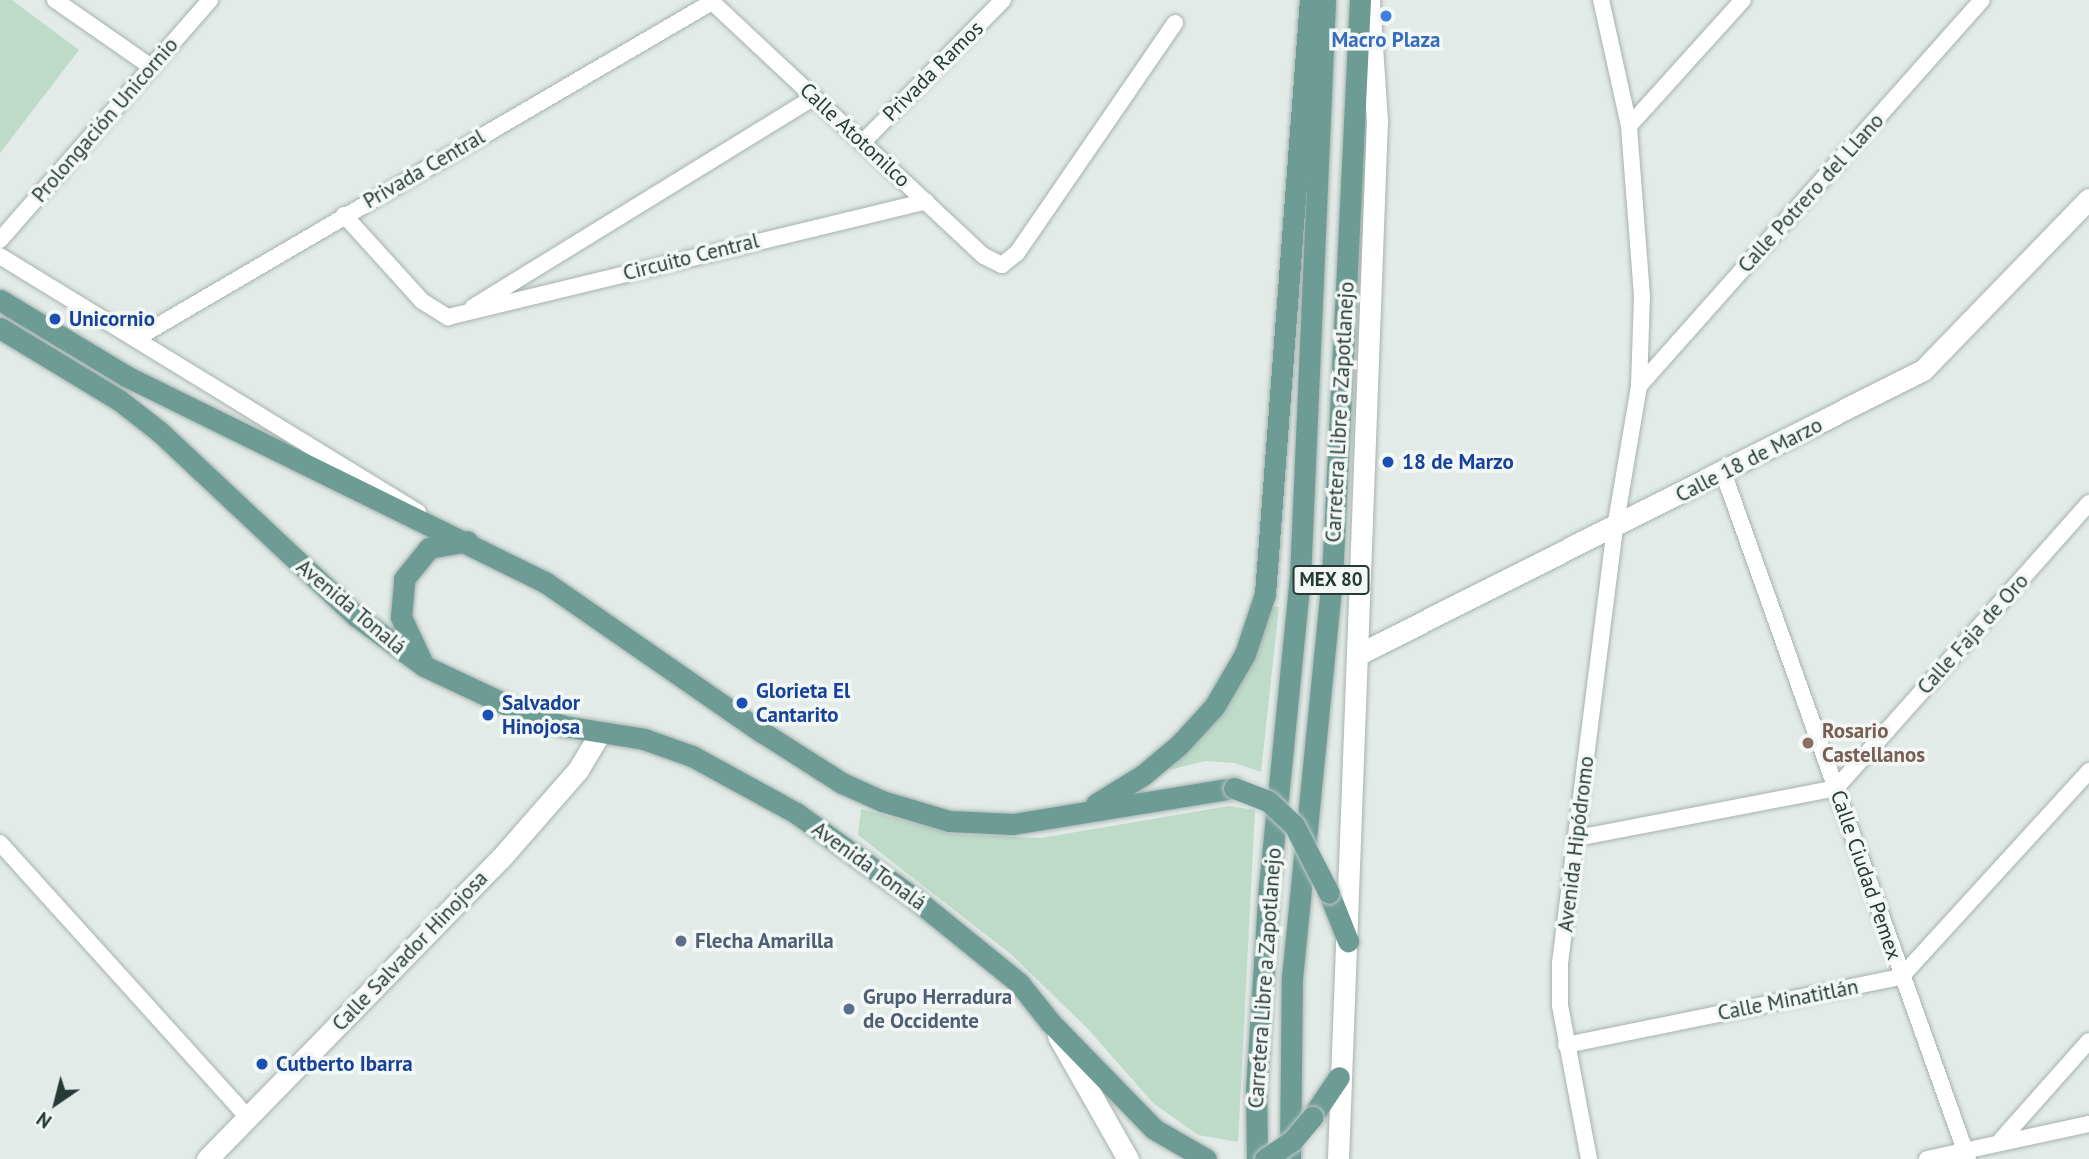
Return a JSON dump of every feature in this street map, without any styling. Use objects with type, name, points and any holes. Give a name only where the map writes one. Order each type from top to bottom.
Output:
[{"type":"main road","points":[[1072,816],[1143,775],[1179,745],[1214,707],[1245,654],[1265,594],[1310,0]]},
{"type":"main road","name":"Carretera Libre a Zapotlanejo","points":[[1257,1159],[1256,1091],[1269,887],[1300,578],[1325,0]]},
{"type":"main road","name":"Carretera Libre a Zapotlanejo","points":[[1290,1159],[1292,978],[1332,579],[1360,0]]},
{"type":"main road","points":[[0,300],[125,376],[469,541],[545,582],[842,783],[949,821],[1013,824],[1234,788],[1268,801],[1294,825],[1329,893],[1348,941]]},
{"type":"main road","name":"Avenida Tonalá","points":[[0,328],[119,400],[160,432],[356,616],[424,666],[524,713],[600,733],[644,739],[692,756],[796,813],[914,898],[1019,983],[1050,1022],[1154,1129],[1206,1159]]},
{"type":"main road","points":[[424,666],[408,639],[401,617],[404,579],[413,563],[429,548],[469,541]]},
{"type":"main road","points":[[1265,1159],[1293,1140],[1339,1077]]},
{"type":"street","points":[[55,0],[150,66]]},
{"type":"street","name":"Prolongación Unicornio","points":[[0,240],[210,0]]},
{"type":"street","name":"Privada Ramos","points":[[862,143],[1003,0]]},
{"type":"street","name":"Carretera Libre a Zapotlanejo","points":[[1338,1159],[1377,121],[1369,0]]},
{"type":"street","name":"Avenida Hipódromo","points":[[1589,1159],[1560,1005],[1560,963],[1615,528],[1639,386],[1642,296],[1629,126],[1601,0]]},
{"type":"street","points":[[1629,126],[1743,0]]},
{"type":"street","name":"Calle Potrero del Llano","points":[[1639,386],[1983,0]]},
{"type":"street","name":"Calle Atotonilco","points":[[711,1],[984,256],[1002,265],[1025,242],[1175,23]]},
{"type":"street","name":"Privada Central","points":[[137,338],[711,1]]},
{"type":"street","points":[[344,215],[430,309],[457,316],[814,97]]},
{"type":"street","name":"Calle 18 de Marzo","points":[[1359,654],[1615,528],[1923,370],[2089,199]]},
{"type":"street","name":"Circuito Central","points":[[457,316],[901,203],[926,201]]},
{"type":"street","points":[[0,256],[386,489],[443,529]]},
{"type":"street","name":"Calle Ciudad Pemex","points":[[1723,472],[1901,977],[1967,1155]]},
{"type":"street","name":"Calle Faja de Oro","points":[[1836,788],[2089,503]]},
{"type":"street","name":"Calle Salvador Hinojosa","points":[[207,1159],[500,859],[578,770],[600,733]]},
{"type":"street","points":[[1901,977],[2089,771]]},
{"type":"street","points":[[1577,838],[1836,788]]},
{"type":"street","points":[[0,843],[247,1117]]},
{"type":"street","name":"Calle Minatitlán","points":[[1566,1045],[1901,977]]},
{"type":"street","points":[[1050,1022],[1128,1159]]},
{"type":"street","points":[[2001,1140],[2089,1041]]},
{"type":"street","points":[[1927,1159],[1967,1155],[2001,1140],[2089,1124]]},
{"type":"green space","points":[[0,0],[12,0],[79,50],[0,153]]},
{"type":"green space","points":[[1271,606],[1279,607],[1261,772],[1235,763],[1206,761],[1169,770],[1221,716],[1256,653]]},
{"type":"green space","points":[[1229,806],[1255,810],[1238,1142],[1198,1135],[1153,1103],[1088,1029],[1012,955],[858,835],[861,809],[952,834],[1041,838]]},
{"type":"place","name":"Macro Plaza","points":[[1386,16]]},
{"type":"place","name":"Unicornio","points":[[55,319]]},
{"type":"place","name":"18 de Marzo","points":[[1388,462]]},
{"type":"place","name":"Glorieta El Cantarito","points":[[742,703]]},
{"type":"place","name":"Salvador Hinojosa","points":[[488,715]]},
{"type":"place","name":"Rosario Castellanos","points":[[1808,743]]},
{"type":"place","name":"Flecha Amarilla","points":[[681,941]]},
{"type":"place","name":"Grupo Herradura de Occidente","points":[[849,1009]]},
{"type":"place","name":"Cutberto Ibarra","points":[[262,1064]]}]
